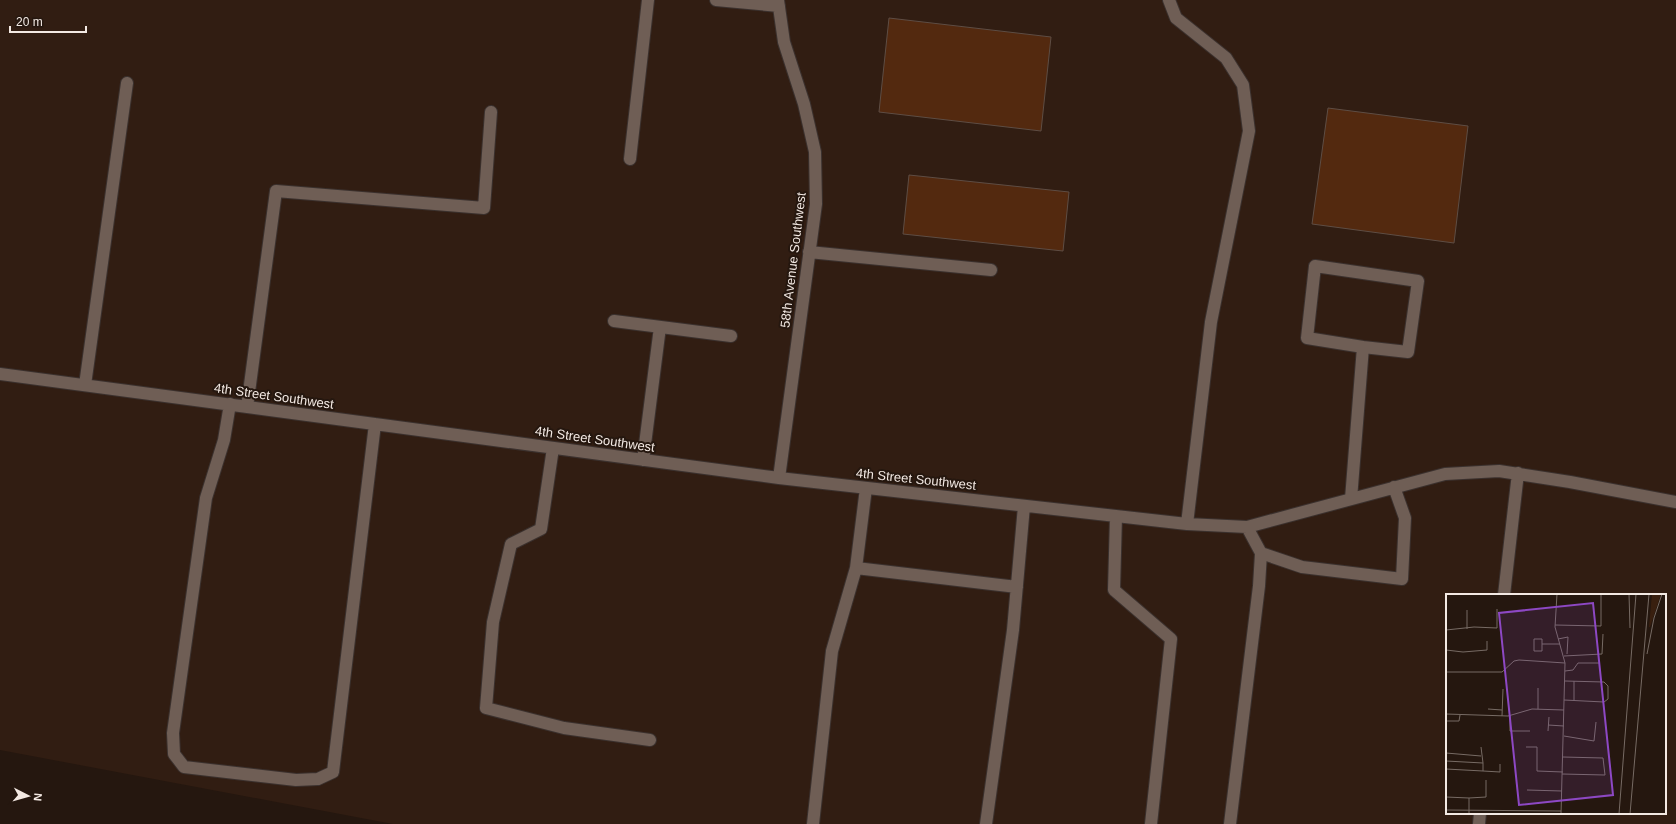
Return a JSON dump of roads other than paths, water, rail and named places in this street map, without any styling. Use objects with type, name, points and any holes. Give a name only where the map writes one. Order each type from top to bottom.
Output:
[{"type":"street","points":[[630,160],[648,0]]},
{"type":"street","points":[[716,0],[779,3]]},
{"type":"street","points":[[1169,0],[1176,18],[1226,58],[1243,85],[1249,131],[1211,322],[1187,524]]},
{"type":"street","name":"58th Avenue Southwest","points":[[779,3],[784,42],[804,104],[815,152],[816,204],[779,478]]},
{"type":"street","points":[[84,385],[127,83]]},
{"type":"street","points":[[247,407],[276,191],[484,208],[491,112]]},
{"type":"street","points":[[809,252],[990,270]]},
{"type":"street","points":[[1315,266],[1418,281],[1408,352],[1364,347],[1307,338],[1315,266]]},
{"type":"street","points":[[614,321],[731,336]]},
{"type":"street","points":[[643,460],[660,327]]},
{"type":"street","points":[[1351,499],[1364,347]]},
{"type":"street","name":"4th Street Southwest","points":[[0,374],[779,478],[1187,524],[1248,527],[1445,474],[1499,471],[1518,473],[1676,502]]},
{"type":"street","points":[[230,404],[224,440],[206,498],[173,733],[174,754],[184,767],[296,780],[318,779],[333,772],[375,424]]},
{"type":"street","points":[[553,448],[541,529],[511,544],[492,622],[486,708],[564,728],[650,740]]},
{"type":"street","points":[[1504,594],[1518,473]]},
{"type":"street","points":[[1261,553],[1302,567],[1402,579],[1405,518],[1394,487]]},
{"type":"street","points":[[813,824],[832,652],[856,568],[866,488]]},
{"type":"street","points":[[986,824],[1013,630],[1024,506]]},
{"type":"street","points":[[1116,516],[1114,590],[1171,639],[1151,824]]},
{"type":"street","points":[[1230,824],[1258,594],[1261,553],[1248,527]]},
{"type":"street","points":[[856,568],[1017,587]]},
{"type":"street","points":[[1479,824],[1480,814]]}]
